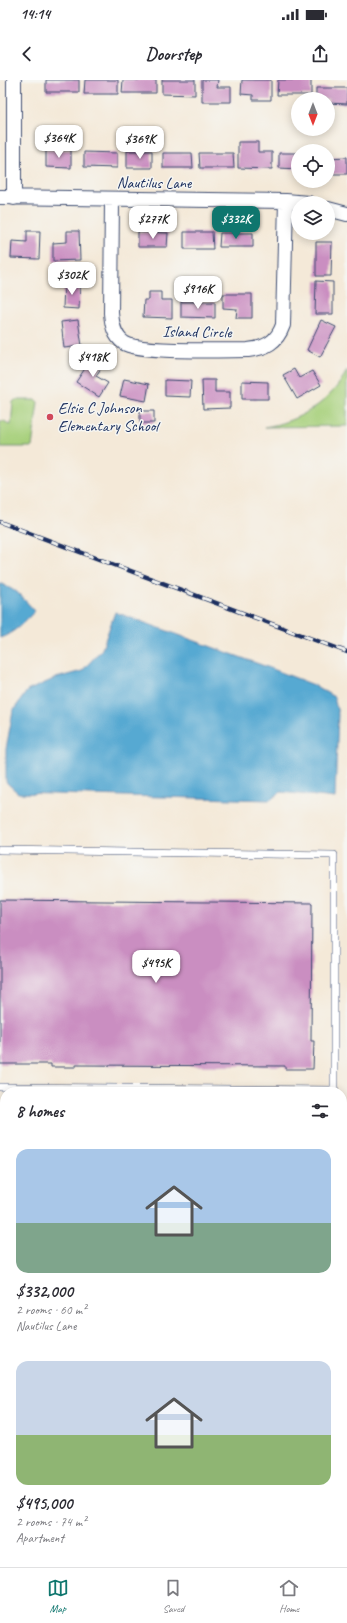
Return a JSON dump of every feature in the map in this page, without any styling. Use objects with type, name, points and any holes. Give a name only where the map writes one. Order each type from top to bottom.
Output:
[{"type":"street","points":[[14,80],[14,198]]},
{"type":"street","name":"Nautilus Lane","points":[[0,197],[112,200],[291,201]]},
{"type":"street","name":"Island Circle","points":[[112,200],[111,313],[114,329],[119,338],[128,345],[146,349],[248,350],[258,349],[273,342],[283,325],[286,201]]},
{"type":"street","points":[[335,210],[347,214]]},
{"type":"lane","points":[[0,850],[334,855],[334,1087]]},
{"type":"green space","points":[[347,370],[347,426],[264,427],[289,420],[313,409],[332,392],[341,381]]},
{"type":"green space","points":[[15,400],[36,400],[38,402],[32,447],[0,447],[0,421],[4,421],[11,425],[13,402]]},
{"type":"water","points":[[0,583],[17,592],[35,611],[15,630],[0,638]]},
{"type":"water","points":[[115,612],[314,685],[334,697],[338,714],[335,798],[281,792],[270,800],[18,793],[6,782],[6,749],[13,711],[27,691],[56,678],[82,671],[102,649]]},
{"type":"building","points":[[46,80],[79,80],[79,92],[46,92]]},
{"type":"building","points":[[85,80],[118,80],[118,94],[84,94]]},
{"type":"building","points":[[123,80],[156,80],[156,93],[122,93]]},
{"type":"building","points":[[162,80],[195,80],[195,95],[162,94]]},
{"type":"building","points":[[202,80],[218,80],[217,87],[231,87],[231,102],[202,102]]},
{"type":"building","points":[[242,80],[271,80],[271,100],[253,100],[253,95],[241,94]]},
{"type":"building","points":[[278,80],[311,80],[311,92],[291,92],[291,95],[277,95]]},
{"type":"building","points":[[316,88],[347,88],[347,104],[335,103],[335,92],[316,92]]},
{"type":"building","points":[[238,142],[258,142],[258,152],[272,152],[272,169],[238,168]]},
{"type":"building","points":[[46,150],[71,150],[71,168],[46,167]]},
{"type":"building","points":[[127,151],[152,151],[152,168],[127,168]]},
{"type":"building","points":[[84,152],[117,153],[117,168],[84,167]]},
{"type":"building","points":[[163,153],[192,153],[193,168],[163,168]]},
{"type":"building","points":[[199,153],[233,153],[234,168],[200,168]]},
{"type":"building","points":[[279,153],[291,153],[291,169],[279,168]]},
{"type":"building","points":[[347,157],[347,174],[335,174],[335,158]]},
{"type":"building","points":[[27,231],[40,231],[39,259],[11,258],[12,241],[27,242]]},
{"type":"building","points":[[67,231],[79,231],[80,260],[53,261],[53,243],[67,242]]},
{"type":"building","points":[[138,232],[168,233],[167,247],[138,247]]},
{"type":"building","points":[[184,232],[212,232],[213,249],[184,249]]},
{"type":"building","points":[[220,233],[253,233],[253,247],[219,247]]},
{"type":"building","points":[[316,242],[332,242],[331,276],[316,276]]},
{"type":"building","points":[[316,281],[333,282],[333,314],[315,314]]},
{"type":"building","points":[[64,284],[80,284],[79,309],[63,308]]},
{"type":"building","points":[[149,292],[161,292],[161,300],[172,300],[172,318],[143,317],[144,300],[149,300]]},
{"type":"building","points":[[223,294],[252,294],[252,318],[236,318],[237,309],[223,308]]},
{"type":"building","points":[[181,302],[215,302],[215,318],[181,317]]},
{"type":"building","points":[[78,320],[82,346],[64,348],[61,322]]},
{"type":"building","points":[[321,320],[336,327],[320,357],[307,350]]},
{"type":"building","points":[[92,358],[103,365],[96,376],[108,383],[99,397],[76,382]]},
{"type":"building","points":[[294,369],[299,378],[312,371],[321,385],[297,399],[283,375]]},
{"type":"building","points":[[124,379],[149,384],[146,401],[120,396]]},
{"type":"building","points":[[165,380],[191,381],[190,397],[165,396]]},
{"type":"building","points":[[202,380],[215,380],[215,392],[230,392],[230,408],[203,409]]},
{"type":"building","points":[[242,381],[268,382],[268,399],[242,399]]},
{"type":"building","points":[[140,411],[154,411],[154,423],[140,423]]},
{"type":"building","points":[[0,900],[312,903],[311,1041],[314,1041],[313,1069],[285,1069],[285,1066],[76,1065],[76,1067],[51,1067],[51,1064],[0,1064]]},
{"type":"railway","points":[[0,522],[347,652]]},
{"type":"place","name":"Elsie C Johnson Elementary School","points":[[50,417]]}]
